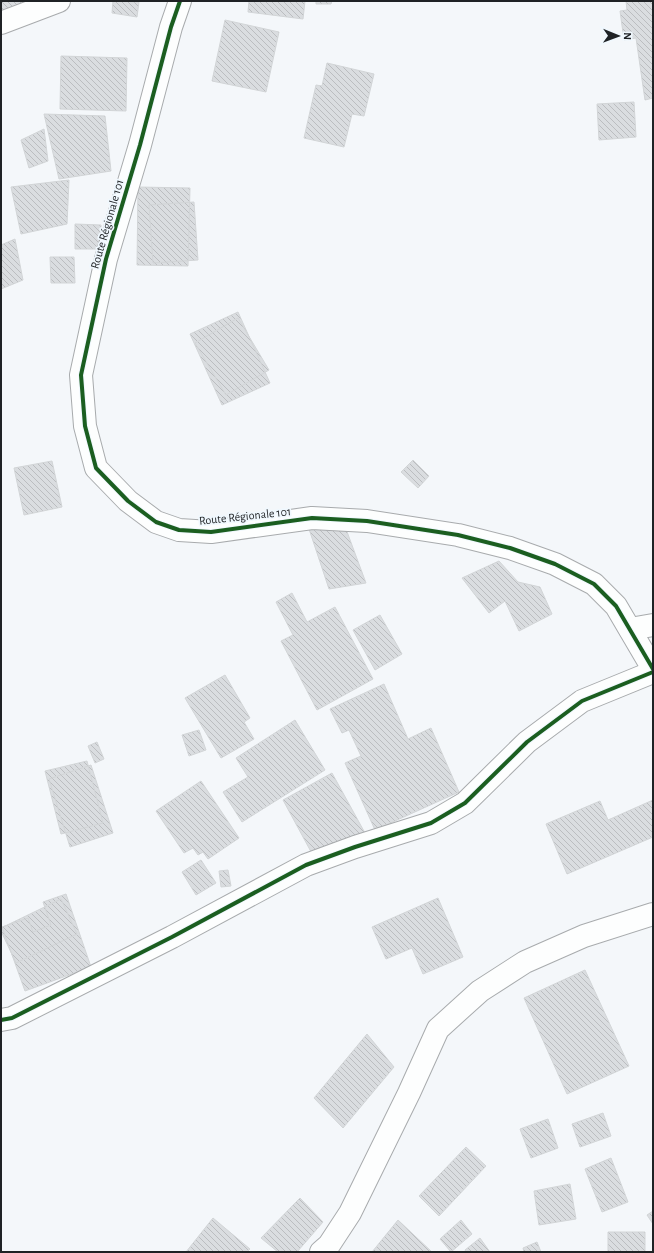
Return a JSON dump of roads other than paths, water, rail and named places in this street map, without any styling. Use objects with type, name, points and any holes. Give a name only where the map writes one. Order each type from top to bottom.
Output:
[{"type":"street","points":[[1,23],[59,1]]},
{"type":"street","name":"Route Régionale 101","points":[[180,1],[171,27],[140,145],[106,259],[81,375],[85,426],[96,468],[128,501],[156,522],[179,530],[211,532],[312,518],[367,521],[458,535],[510,548],[555,564],[594,584],[616,606],[653,669]]},
{"type":"street","points":[[630,629],[653,625]]},
{"type":"street","points":[[1,1020],[12,1018],[165,941],[306,865],[355,847],[431,823],[466,803],[527,742],[582,701],[653,672]]},
{"type":"street","points":[[321,1252],[329,1245],[350,1212],[410,1093],[438,1029],[480,991],[525,962],[584,936],[653,914]]}]
